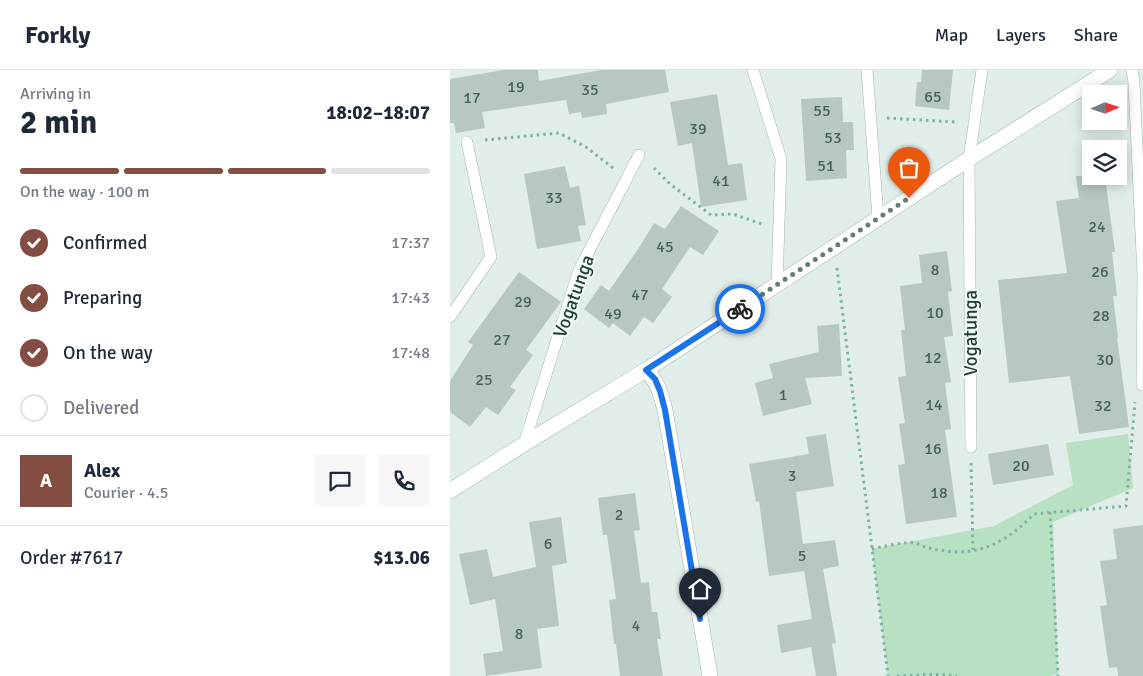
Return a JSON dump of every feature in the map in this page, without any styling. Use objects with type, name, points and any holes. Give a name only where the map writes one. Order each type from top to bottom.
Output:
[{"type":"street","points":[[450,491],[646,370],[1102,72]]},
{"type":"street","points":[[646,370],[655,379],[665,410],[710,676]]},
{"type":"lane","points":[[753,70],[781,159],[777,284]]},
{"type":"lane","points":[[867,70],[878,218]]},
{"type":"lane","name":"Vogatunga","points":[[971,447],[969,158],[982,70]]},
{"type":"lane","points":[[1132,70],[1143,275],[1142,384]]},
{"type":"lane","points":[[450,317],[491,257],[467,142]]},
{"type":"lane","name":"Vogatunga","points":[[524,444],[578,270],[639,155]]},
{"type":"path","points":[[871,117],[974,124]]},
{"type":"path","points":[[467,142],[558,132],[586,146],[627,178]]},
{"type":"path","points":[[639,155],[670,184],[711,215],[733,214],[779,230]]},
{"type":"path","points":[[835,247],[888,676]]},
{"type":"path","points":[[872,549],[913,542],[943,551],[974,550],[991,546],[1007,538],[1022,527],[1034,514],[1126,506],[1135,403],[1142,384]]},
{"type":"path","points":[[971,447],[974,550]]},
{"type":"path","points":[[1050,512],[1058,676]]},
{"type":"path","points":[[897,676],[957,676]]},
{"type":"green space","points":[[1128,434],[1133,488],[1053,522],[1058,674],[1050,676],[888,676],[872,549],[994,526],[1073,485],[1066,443]]},
{"type":"building","points":[[503,70],[538,70],[539,81],[601,70],[665,70],[669,92],[606,104],[607,114],[582,118],[581,112],[569,114],[566,100],[482,112],[485,128],[456,133],[454,123],[450,123],[450,79]]},
{"type":"building","points":[[922,70],[953,70],[949,110],[915,106],[917,82],[921,82]]},
{"type":"building","points":[[717,94],[728,165],[742,163],[747,200],[701,207],[692,143],[678,146],[670,102]]},
{"type":"building","points":[[842,97],[843,122],[853,122],[854,150],[846,150],[847,178],[806,181],[801,99]]},
{"type":"building","points":[[565,166],[570,188],[579,186],[586,225],[578,226],[581,241],[537,249],[524,174]]},
{"type":"building","points":[[1076,176],[1082,176],[1082,185],[1106,185],[1115,252],[1112,252],[1117,296],[1113,296],[1129,427],[1079,434],[1070,376],[1009,383],[998,280],[1067,273],[1056,201],[1079,198]]},
{"type":"building","points":[[681,206],[719,231],[703,255],[690,247],[662,289],[672,297],[653,323],[644,317],[630,336],[613,323],[609,328],[584,309],[601,285],[609,291],[654,223],[665,229]]},
{"type":"building","points":[[947,251],[952,291],[948,292],[953,336],[944,337],[951,382],[945,383],[951,429],[945,430],[957,517],[906,524],[898,465],[905,464],[899,424],[905,423],[898,377],[906,376],[901,330],[905,330],[900,286],[922,283],[919,255]]},
{"type":"building","points":[[519,272],[561,302],[526,350],[533,355],[510,387],[516,390],[498,415],[486,407],[470,427],[450,412],[450,381],[473,345],[468,342]]},
{"type":"building","points":[[839,324],[842,376],[805,378],[812,404],[763,416],[755,383],[773,378],[769,364],[819,352],[817,326]]},
{"type":"building","points":[[826,434],[834,486],[796,492],[803,544],[835,540],[839,566],[823,569],[836,643],[832,644],[837,676],[816,676],[811,647],[781,653],[777,625],[812,619],[804,571],[769,576],[759,501],[756,502],[749,464],[809,454],[806,437]]},
{"type":"building","points":[[1048,444],[1054,475],[993,485],[988,454]]},
{"type":"building","points":[[635,493],[640,530],[634,531],[641,583],[649,582],[652,612],[657,612],[661,639],[657,639],[663,676],[620,676],[616,644],[614,644],[609,600],[616,599],[607,535],[603,535],[598,498]]},
{"type":"building","points":[[561,517],[567,563],[552,566],[559,626],[537,629],[542,668],[486,676],[483,654],[503,651],[495,599],[470,605],[459,554],[487,549],[493,577],[536,567],[529,522]]},
{"type":"building","points":[[1143,525],[1143,676],[1118,676],[1117,667],[1109,668],[1100,606],[1107,605],[1100,561],[1117,559],[1113,529]]},
{"type":"way so far","points":[[740,309],[909,198]]},
{"type":"route","points":[[700,619],[665,410],[655,379],[646,370],[740,309]]}]
